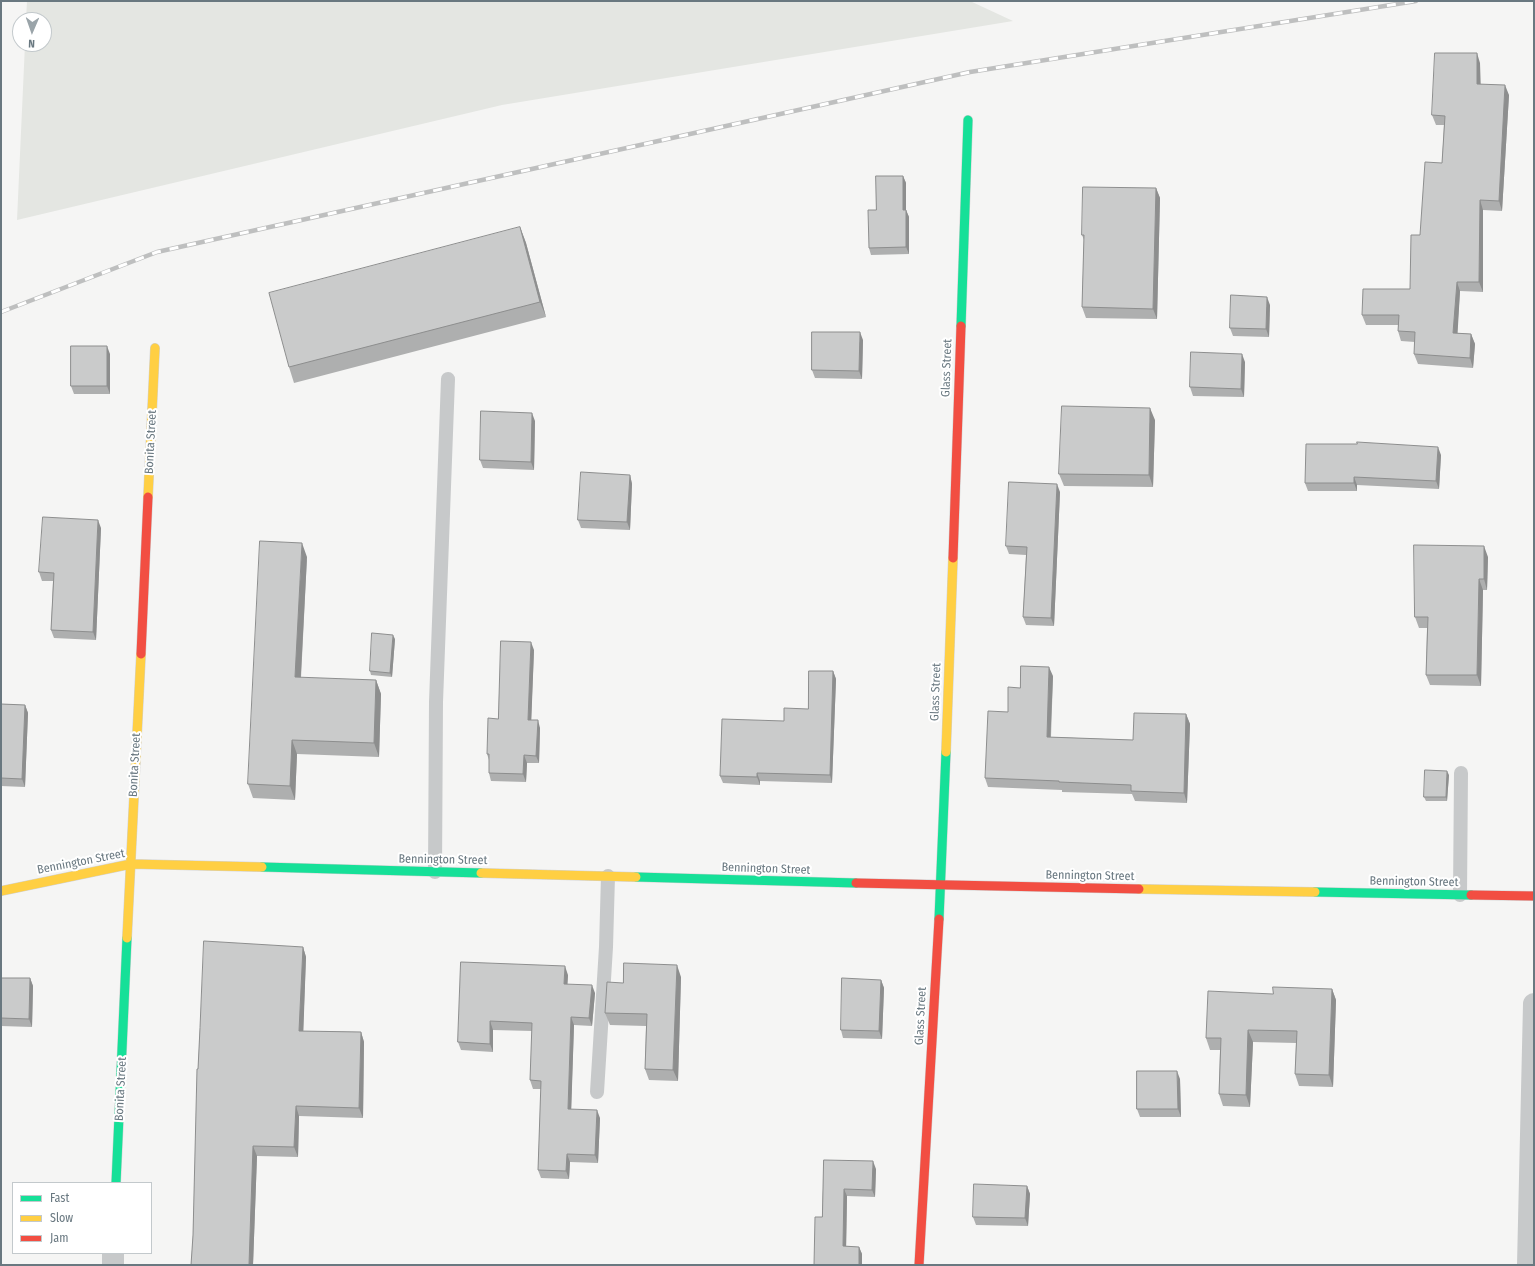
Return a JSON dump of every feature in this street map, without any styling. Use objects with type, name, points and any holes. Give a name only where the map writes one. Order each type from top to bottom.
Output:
[{"type":"street","name":"Glass Street","points":[[919,1265],[941,885],[968,120]]},
{"type":"street","name":"Bonita Street","points":[[116,1182],[155,348]]},
{"type":"street","name":"Bennington Street","points":[[1,891],[131,864],[941,885],[1534,896]]},
{"type":"street","points":[[1528,1265],[1534,1004]]},
{"type":"street","points":[[113,1254],[113,1265]]},
{"type":"lane","points":[[435,872],[436,702],[448,379]]},
{"type":"lane","points":[[1460,895],[1461,773]]},
{"type":"lane","points":[[597,1092],[606,947],[608,876]]},
{"type":"shaded area","points":[[27,1],[970,1],[1013,21],[502,105],[17,220],[25,52],[52,52],[52,12],[26,12]]},
{"type":"building","points":[[1435,53],[1477,53],[1477,84],[1505,85],[1499,201],[1480,200],[1479,282],[1457,282],[1453,333],[1471,334],[1470,358],[1414,354],[1415,332],[1398,331],[1399,315],[1362,315],[1363,289],[1410,289],[1411,235],[1420,235],[1425,162],[1442,163],[1445,116],[1432,115]]},
{"type":"building","points":[[876,176],[903,176],[903,210],[906,210],[906,247],[869,248],[868,210],[876,210]]},
{"type":"building","points":[[1083,187],[1156,188],[1153,309],[1082,307],[1084,235],[1082,235]]},
{"type":"building","points":[[520,227],[540,302],[289,367],[269,293]]},
{"type":"building","points":[[1231,295],[1267,297],[1266,329],[1230,328]]},
{"type":"building","points":[[812,332],[860,332],[859,371],[812,370]]},
{"type":"building","points":[[71,346],[107,346],[107,386],[71,386]]},
{"type":"building","points":[[1191,352],[1242,354],[1241,389],[1190,387]]},
{"type":"building","points":[[1062,406],[1150,408],[1149,475],[1059,474]]},
{"type":"building","points":[[481,411],[532,413],[531,462],[480,460]]},
{"type":"building","points":[[1357,442],[1438,447],[1436,481],[1354,477],[1354,483],[1305,483],[1306,444],[1357,444]]},
{"type":"building","points":[[581,472],[630,475],[627,522],[578,520]]},
{"type":"building","points":[[1009,482],[1057,484],[1051,618],[1023,617],[1027,547],[1006,546]]},
{"type":"building","points":[[43,517],[98,520],[93,632],[51,630],[54,573],[39,572]]},
{"type":"building","points":[[260,541],[302,543],[295,677],[376,680],[374,743],[292,740],[290,786],[248,784]]},
{"type":"building","points":[[1414,545],[1484,546],[1484,579],[1479,579],[1477,675],[1426,675],[1428,617],[1415,617]]},
{"type":"building","points":[[372,633],[393,635],[390,673],[370,671]]},
{"type":"building","points":[[501,641],[531,642],[528,720],[538,720],[536,756],[524,755],[523,774],[489,773],[489,754],[487,754],[488,718],[498,719]]},
{"type":"building","points":[[1021,666],[1049,667],[1047,737],[1133,740],[1134,713],[1186,714],[1184,793],[1131,791],[1131,785],[985,778],[988,711],[1008,712],[1008,687],[1020,688]]},
{"type":"building","points":[[809,671],[833,671],[830,775],[757,773],[757,777],[720,776],[722,719],[784,721],[784,708],[808,709]]},
{"type":"building","points":[[1,704],[25,705],[22,779],[1,778]]},
{"type":"building","points":[[1425,770],[1447,771],[1446,797],[1424,797]]},
{"type":"building","points":[[204,941],[303,947],[299,1031],[361,1032],[359,1108],[296,1106],[294,1147],[253,1146],[249,1265],[191,1265],[197,1069]]},
{"type":"building","points":[[461,962],[565,966],[564,984],[592,985],[589,1018],[571,1017],[568,1109],[597,1110],[595,1155],[567,1154],[566,1171],[538,1170],[541,1081],[530,1080],[532,1023],[490,1021],[490,1044],[458,1042]]},
{"type":"building","points":[[624,963],[677,965],[673,1070],[645,1069],[647,1014],[605,1013],[607,982],[623,983]]},
{"type":"building","points":[[1,978],[30,978],[29,1019],[1,1018]]},
{"type":"building","points":[[842,978],[881,980],[879,1031],[841,1030]]},
{"type":"building","points":[[1273,987],[1332,989],[1329,1075],[1295,1074],[1297,1031],[1248,1030],[1246,1095],[1219,1094],[1221,1038],[1206,1038],[1208,991],[1273,994]]},
{"type":"building","points":[[1137,1071],[1177,1071],[1178,1109],[1137,1109]]},
{"type":"building","points":[[824,1160],[873,1161],[872,1190],[844,1189],[843,1246],[859,1247],[859,1265],[814,1265],[815,1217],[822,1217]]},
{"type":"building","points":[[974,1184],[1027,1186],[1025,1218],[973,1217]]},
{"type":"railway","points":[[1,312],[157,252],[970,72],[1416,1]]},
{"type":"traffic: fast","points":[[961,326],[968,120]]},
{"type":"traffic: fast","points":[[939,919],[946,752]]},
{"type":"traffic: fast","points":[[262,867],[481,873]]},
{"type":"traffic: fast","points":[[636,877],[856,883]]},
{"type":"traffic: fast","points":[[1315,892],[1471,895]]},
{"type":"traffic: fast","points":[[116,1182],[127,938]]},
{"type":"traffic: slow","points":[[148,497],[155,348]]},
{"type":"traffic: slow","points":[[946,752],[953,558]]},
{"type":"traffic: slow","points":[[127,938],[141,654]]},
{"type":"traffic: slow","points":[[1,891],[131,864],[262,867]]},
{"type":"traffic: slow","points":[[481,873],[636,877]]},
{"type":"traffic: slow","points":[[1139,889],[1315,892]]},
{"type":"traffic: jam","points":[[953,558],[961,326]]},
{"type":"traffic: jam","points":[[141,654],[148,497]]},
{"type":"traffic: jam","points":[[856,883],[1139,889]]},
{"type":"traffic: jam","points":[[1471,895],[1534,896]]},
{"type":"traffic: jam","points":[[919,1265],[939,919]]}]
